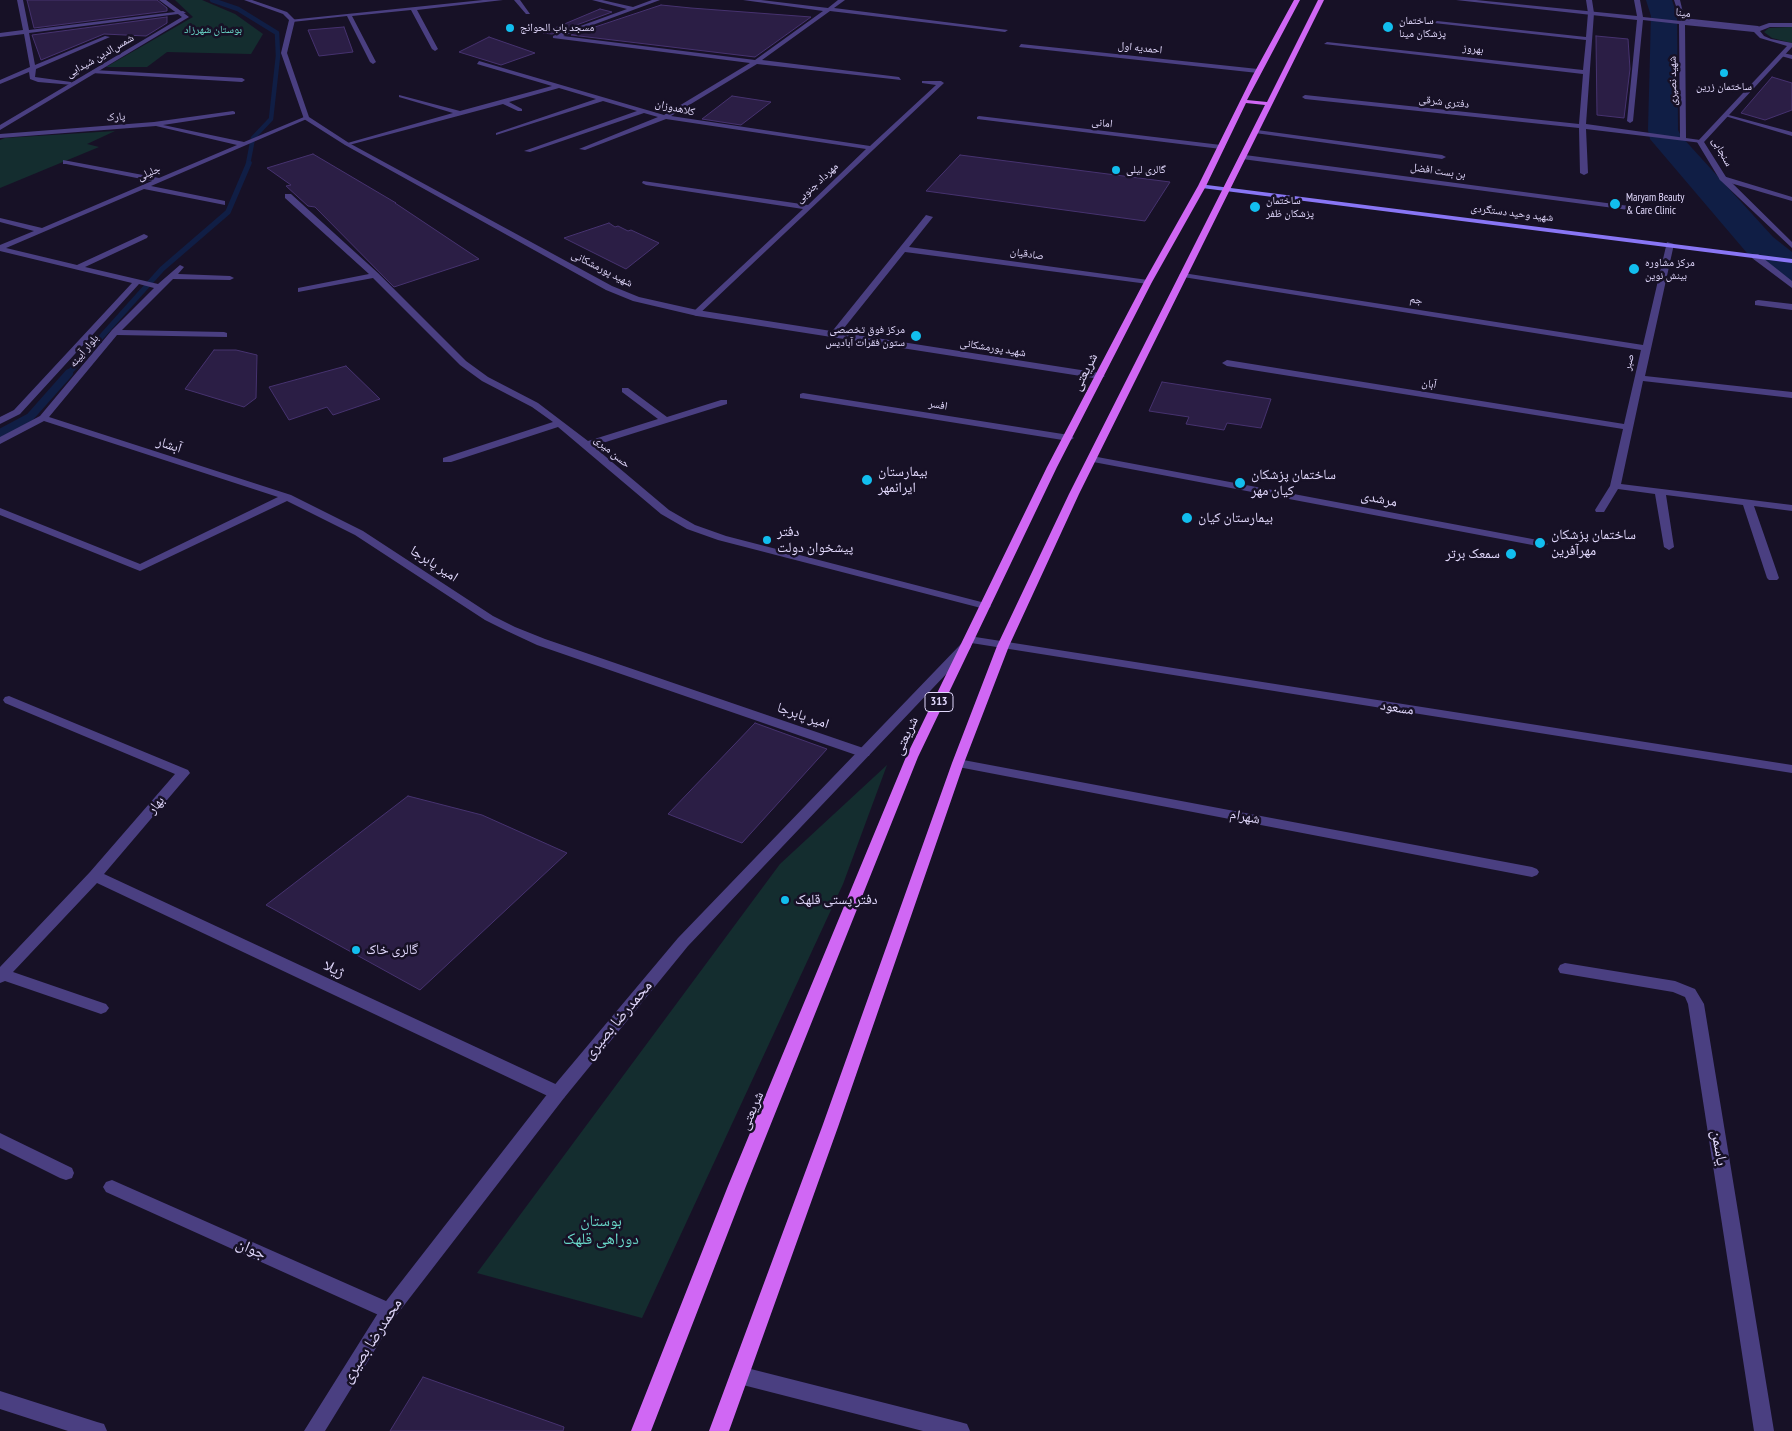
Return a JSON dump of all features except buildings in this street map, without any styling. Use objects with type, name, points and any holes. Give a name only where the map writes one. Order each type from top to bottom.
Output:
[{"type":"main road","name":"شریعتی","points":[[641,1431],[733,1195],[912,757],[1052,467],[1069,438],[1148,282],[1202,186],[1258,71],[1297,0]]},
{"type":"main road","points":[[719,1431],[830,1127],[958,763],[1003,646],[1092,459],[1322,0]]},
{"type":"main road","points":[[1243,101],[1270,104]]},
{"type":"main road","name":"شهید وحید دستگردی","points":[[1202,186],[1230,185],[1275,195],[1792,260]]},
{"type":"street","points":[[20,0],[33,68],[32,78],[35,80],[71,84]]},
{"type":"street","points":[[162,0],[183,13]]},
{"type":"street","points":[[248,0],[285,13],[292,20]]},
{"type":"street","points":[[292,20],[413,8],[439,3],[500,0]]},
{"type":"street","points":[[517,0],[528,13]]},
{"type":"street","points":[[595,0],[634,9]]},
{"type":"street","points":[[657,0],[554,36],[899,78]]},
{"type":"street","points":[[746,0],[1005,30]]},
{"type":"street","points":[[583,149],[666,117],[757,61],[842,0]]},
{"type":"street","name":"مینا","points":[[1459,0],[1757,29]]},
{"type":"street","points":[[1584,173],[1582,126],[1591,14],[1589,0]]},
{"type":"street","points":[[1630,122],[1640,18],[1637,0]]},
{"type":"street","name":"شهید نصیری","points":[[1677,0],[1682,22],[1683,138]]},
{"type":"street","points":[[413,8],[436,49]]},
{"type":"street","points":[[0,35],[183,13]]},
{"type":"street","name":"شمس‌الدین شیدایی","points":[[0,128],[186,17],[183,13]]},
{"type":"street","points":[[349,15],[373,62]]},
{"type":"street","points":[[292,20],[284,53],[306,118]]},
{"type":"street","points":[[1437,23],[1589,39]]},
{"type":"street","points":[[1791,45],[1762,37],[1757,29],[1769,25],[1792,25]]},
{"type":"street","points":[[0,82],[107,38]]},
{"type":"street","name":"بهروز","points":[[1327,44],[1586,72]]},
{"type":"street","name":"سنجابی","points":[[1791,45],[1700,142],[1723,178],[1792,246]]},
{"type":"street","name":"احمدیه اول","points":[[1021,46],[1258,71]]},
{"type":"street","points":[[1783,55],[1792,57]]},
{"type":"street","name":"کلاهدوزان","points":[[479,63],[666,117],[871,148]]},
{"type":"street","points":[[93,72],[242,80]]},
{"type":"street","name":"مهرداد جنوبی","points":[[697,313],[941,84],[924,82]]},
{"type":"street","points":[[347,144],[558,86]]},
{"type":"street","points":[[401,96],[459,113]]},
{"type":"street","name":"دفتری شرقی","points":[[1304,97],[1582,126],[1683,138],[1700,142]]},
{"type":"street","points":[[498,134],[602,99]]},
{"type":"street","points":[[502,101],[520,110]]},
{"type":"street","points":[[528,151],[644,111]]},
{"type":"street","name":"پارک","points":[[0,136],[154,124],[233,113]]},
{"type":"street","points":[[1727,115],[1792,134]]},
{"type":"street","name":"شهید پورمشکانی","points":[[306,118],[347,144],[609,288],[636,299],[697,313],[833,336],[1100,376]]},
{"type":"street","name":"جلیلی","points":[[0,249],[306,118]]},
{"type":"street","name":"امانی","points":[[980,118],[1221,147]]},
{"type":"street","points":[[154,124],[244,144]]},
{"type":"street","points":[[1257,132],[1442,157]]},
{"type":"street","name":"بن بست افضل","points":[[1245,157],[1629,208]]},
{"type":"street","points":[[66,162],[160,180]]},
{"type":"street","points":[[1723,178],[1792,198]]},
{"type":"street","points":[[646,183],[808,207]]},
{"type":"street","points":[[144,187],[222,203]]},
{"type":"street","name":"حسن میری","points":[[288,196],[375,275],[463,363],[485,379],[535,406],[560,424],[665,512],[691,527],[722,538],[985,606]]},
{"type":"street","points":[[833,336],[929,217]]},
{"type":"street","points":[[0,220],[42,230]]},
{"type":"street","points":[[76,268],[144,236]]},
{"type":"street","name":"صبر","points":[[1600,510],[1615,486],[1638,378],[1670,244]]},
{"type":"street","points":[[0,249],[136,283],[161,287]]},
{"type":"street","name":"صادقیان","points":[[903,249],[1148,282]]},
{"type":"street","points":[[1756,256],[1792,285]]},
{"type":"street","name":"بلوار آیینه","points":[[0,441],[43,418],[114,332],[180,267]]},
{"type":"street","points":[[301,290],[375,275]]},
{"type":"street","name":"جم","points":[[1183,275],[1646,348]]},
{"type":"street","points":[[172,276],[230,278]]},
{"type":"street","name":"بلوار آیینه","points":[[0,421],[17,412],[136,283]]},
{"type":"street","points":[[1758,302],[1792,307]]},
{"type":"street","points":[[114,332],[224,335]]},
{"type":"street","name":"آبان","points":[[1227,363],[1627,427]]},
{"type":"street","points":[[1638,378],[1792,395]]},
{"type":"street","points":[[625,390],[665,420]]},
{"type":"street","name":"افسر","points":[[803,396],[1069,438]]},
{"type":"street","points":[[586,445],[724,402]]},
{"type":"street","name":"آبشار","points":[[43,418],[286,498]]},
{"type":"street","points":[[447,460],[560,424]]},
{"type":"street","name":"مرشدی","points":[[1092,459],[1543,544]]},
{"type":"street","points":[[1615,486],[1792,508]]},
{"type":"street","points":[[1660,492],[1669,547]]},
{"type":"street","points":[[0,511],[140,568],[286,498]]},
{"type":"street","name":"امیر پابرجا","points":[[286,498],[359,533],[489,618],[511,629],[541,642],[864,753]]},
{"type":"street","points":[[1748,503],[1773,578]]},
{"type":"street","name":"مسعود","points":[[968,643],[1003,646],[1792,769]]},
{"type":"street","name":"محمدرضا بصیری","points":[[314,1431],[390,1311],[558,1093],[683,942],[968,643]]},
{"type":"street","name":"بهار","points":[[1,976],[95,876],[183,772],[8,700]]},
{"type":"street","name":"شهرام","points":[[958,763],[1532,872]]},
{"type":"street","name":"ژیلا","points":[[95,876],[558,1093]]},
{"type":"street","name":"یاسمن","points":[[1565,969],[1675,987],[1690,993],[1696,1004],[1764,1431]]},
{"type":"street","points":[[1,976],[102,1008]]},
{"type":"street","points":[[0,1140],[66,1173]]},
{"type":"street","name":"جوان","points":[[112,1187],[390,1311]]},
{"type":"street","points":[[738,1375],[960,1431]]},
{"type":"street","points":[[0,1400],[98,1431]]},
{"type":"green space","name":"بوستان شهرزاد","points":[[175,0],[202,0],[235,14],[263,34],[251,54],[167,52],[147,67],[106,67],[193,17]]},
{"type":"green space","points":[[1792,27],[1792,43],[1772,38],[1764,32],[1769,28]]},
{"type":"green space","points":[[115,131],[87,144],[99,147],[0,188],[0,140],[5,138]]},
{"type":"green space","name":"بوستان دوراهی قلهک","points":[[887,765],[843,884],[642,1318],[477,1273],[780,864]]},
{"type":"waterway","points":[[212,0],[238,9],[277,33],[278,56],[271,119],[253,138],[248,164]]},
{"type":"waterway","points":[[1659,0],[1664,16],[1663,130],[1666,139],[1760,245],[1792,270]]},
{"type":"waterway","points":[[68,374],[162,269],[228,212],[249,163]]},
{"type":"waterway","points":[[0,433],[30,417],[69,373]]},
{"type":"place","name":"ساختمان پزشكان مينا","points":[[1388,27]]},
{"type":"place","name":"مسجد باب الحوائج","points":[[510,28]]},
{"type":"place","name":"ساختمان زرین","points":[[1724,73]]},
{"type":"place","name":"گالری لیلی","points":[[1116,170]]},
{"type":"place","name":"Maryam Beauty & Care Clinic","points":[[1615,204]]},
{"type":"place","name":"ساختمان پزشکان ظفر","points":[[1255,207]]},
{"type":"place","name":"مرکز مشاوره بینش نوین","points":[[1634,269]]},
{"type":"place","name":"مرکز فوق تخصصی ستون فقرات آبادیس","points":[[916,336]]},
{"type":"place","name":"بیمارستان ایرانمهر","points":[[867,480]]},
{"type":"place","name":"ساختمان پزشکان کیان مهر","points":[[1240,483]]},
{"type":"place","name":"بیمارستان کیان","points":[[1187,518]]},
{"type":"place","name":"دفتر پیشخوان دولت","points":[[767,540]]},
{"type":"place","name":"ساختمان پزشکان مهرآفرین","points":[[1540,543]]},
{"type":"place","name":"سمعک برتر","points":[[1511,554]]},
{"type":"place","name":"دفتر پستی قلهک","points":[[785,900]]},
{"type":"place","name":"گالری خاک","points":[[356,950]]}]
